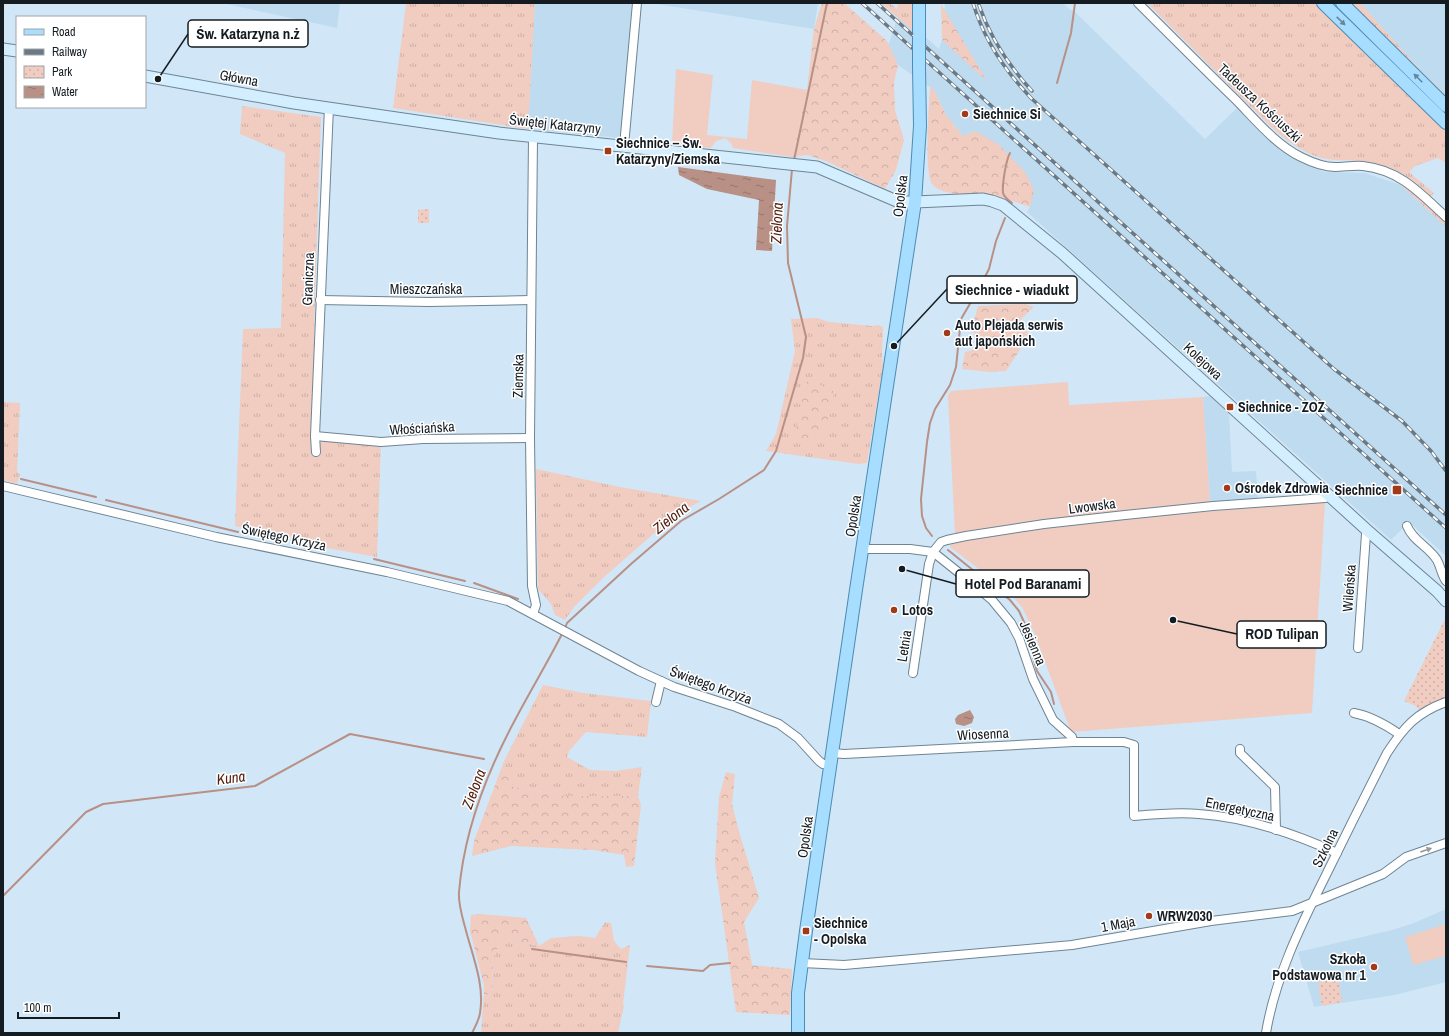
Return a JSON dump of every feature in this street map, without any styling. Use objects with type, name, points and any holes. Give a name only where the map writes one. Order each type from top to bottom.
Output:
[{"type":"main road","name":"Opolska","points":[[798,1033],[798,993],[802,963],[915,202],[920,126],[919,3]]},
{"type":"main road","points":[[1323,3],[1446,123]]},
{"type":"main road","points":[[1342,3],[1446,106]]},
{"type":"street","points":[[624,146],[636,3]]},
{"type":"street","name":"Tadeusza Kościuszki","points":[[1138,3],[1257,121],[1288,149],[1321,165],[1334,167],[1362,166],[1380,169],[1402,179],[1416,189],[1446,217]]},
{"type":"street","points":[[3,48],[16,51]]},
{"type":"street","name":"Główna","points":[[146,76],[287,102],[329,107]]},
{"type":"street","name":"Świętej Katarzyny","points":[[329,107],[499,133],[806,165],[825,169],[899,202],[915,202]]},
{"type":"street","name":"Graniczna","points":[[316,452],[315,436],[320,300],[329,107]]},
{"type":"street","name":"Ziemska","points":[[533,137],[530,438],[532,586],[536,605],[533,614]]},
{"type":"street","name":"Kolejowa","points":[[915,202],[983,200],[992,201],[1003,205],[1062,254],[1368,531],[1437,591],[1446,601]]},
{"type":"street","name":"Mieszczańska","points":[[320,300],[429,302],[532,300]]},
{"type":"street","name":"Włościańska","points":[[315,436],[381,442],[423,439],[530,438]]},
{"type":"street","name":"Świętego Krzyża","points":[[3,486],[216,537],[437,583],[508,601],[638,671],[674,687],[736,707],[778,724],[798,738],[823,764],[832,759]]},
{"type":"street","name":"Lwowska","points":[[933,552],[941,542],[947,540],[1044,524],[1213,506],[1325,498],[1330,496]]},
{"type":"street","points":[[1407,526],[1410,534],[1436,559],[1441,573],[1446,580]]},
{"type":"street","name":"Wileńska","points":[[1358,648],[1366,534],[1368,531]]},
{"type":"street","points":[[863,549],[910,549],[933,552]]},
{"type":"street","name":"Letnia","points":[[913,673],[929,564],[933,552]]},
{"type":"street","name":"Jesienna","points":[[933,552],[992,600],[1003,612],[1019,638],[1033,679],[1053,720],[1072,737],[1073,742]]},
{"type":"street","points":[[656,702],[661,681]]},
{"type":"street","name":"Szkolna","points":[[1266,1033],[1272,1004],[1284,964],[1312,902],[1387,753],[1399,734],[1409,723],[1421,714],[1446,702]]},
{"type":"street","points":[[1354,713],[1391,728],[1399,734]]},
{"type":"street","name":"Wiosenna","points":[[832,759],[844,754],[1073,742],[1124,742],[1134,745],[1134,816]]},
{"type":"street","points":[[1240,749],[1240,753],[1275,787],[1276,830]]},
{"type":"street","name":"Energetyczna","points":[[1134,816],[1200,814],[1247,822],[1276,830],[1337,853]]},
{"type":"street","name":"1 Maja","points":[[802,963],[844,965],[1072,945],[1211,921],[1292,911],[1382,874],[1406,857],[1446,843]]},
{"type":"shaded area","points":[[222,3],[340,3],[337,28]]},
{"type":"shaded area","points":[[535,3],[632,3],[621,138],[528,129]]},
{"type":"shaded area","points":[[650,3],[818,3],[814,29]]},
{"type":"shaded area","points":[[945,3],[1063,3],[1076,13],[1205,139],[1237,108],[1280,150],[1299,162],[1325,172],[1365,173],[1401,185],[1446,227],[1446,556],[1409,522],[1391,540],[1027,212],[1030,207],[963,136],[946,115],[934,90],[898,65],[888,46],[899,13],[939,49],[942,40]]},
{"type":"shaded area","points":[[1360,3],[1446,3],[1446,95],[1423,73]]},
{"type":"shaded area","points":[[1210,396],[1229,413],[1232,472],[1256,471],[1258,499],[1210,503],[1203,397]]},
{"type":"shaded area","name":"Szkoła Podstawowa nr 1","points":[[1446,909],[1446,982],[1395,995],[1314,1007],[1298,952],[1392,930],[1414,923]]},
{"type":"green space","points":[[406,3],[535,3],[528,129],[393,108]]},
{"type":"green space","points":[[822,3],[844,3],[887,41],[898,65],[894,83],[895,110],[904,140],[896,170],[885,189],[828,162],[808,155],[792,157],[807,90],[814,29]]},
{"type":"green space","points":[[881,3],[890,3],[897,9],[898,3],[914,3],[913,31]]},
{"type":"green space","points":[[1147,3],[1316,3],[1343,27],[1446,130],[1446,163],[1438,158],[1415,166],[1409,172],[1434,193],[1431,196],[1415,182],[1391,168],[1361,161],[1331,160],[1318,157],[1292,144],[1263,119]]},
{"type":"green space","points":[[1329,3],[1334,3],[1446,111],[1446,115]]},
{"type":"green space","points":[[1351,3],[1361,4],[1423,73],[1446,95],[1446,100]]},
{"type":"green space","points":[[941,4],[987,81],[942,40]]},
{"type":"green space","points":[[676,69],[713,75],[707,135],[747,139],[752,80],[807,90],[792,157],[733,148],[731,143],[725,138],[716,141],[711,148],[672,144]]},
{"type":"green space","points":[[930,87],[934,90],[946,115],[963,136],[975,131],[998,144],[1025,172],[1034,190],[1030,207],[1011,200],[945,192],[932,184],[928,167]]},
{"type":"green space","points":[[242,106],[321,117],[315,292],[312,449],[319,441],[381,442],[377,557],[304,544],[305,540],[235,526],[243,329],[281,328],[285,153],[240,134]]},
{"type":"green space","points":[[1402,183],[1446,221],[1446,227],[1401,185]]},
{"type":"green space","points":[[429,209],[429,223],[418,223],[418,210]]},
{"type":"green space","points":[[1025,304],[1034,307],[1020,320],[1029,336],[1006,371],[990,372],[962,369],[965,352],[976,349],[980,335],[971,332],[978,306]]},
{"type":"green space","points":[[817,318],[829,322],[872,326],[878,325],[883,327],[883,366],[867,463],[859,464],[766,451],[776,434],[795,351],[791,319]]},
{"type":"green space","points":[[805,382],[814,382],[833,391],[834,401],[825,427],[817,439],[794,440]]},
{"type":"green space","points":[[1068,382],[1069,405],[1203,397],[1210,503],[1069,517],[994,527],[955,535],[948,395],[951,391]]},
{"type":"green space","points":[[3,402],[20,403],[17,472],[20,474],[17,484],[3,480]]},
{"type":"green space","points":[[536,469],[620,487],[701,501],[675,515],[603,578],[574,607],[565,620],[555,615],[551,604],[538,589]]},
{"type":"green space","points":[[1325,502],[1312,713],[1071,732],[1034,632],[1022,607],[1008,591],[950,547],[952,543],[1048,527],[1129,518]]},
{"type":"green space","points":[[1446,617],[1446,699],[1432,703],[1420,711],[1416,706],[1404,701]]},
{"type":"green space","points":[[543,685],[583,693],[651,701],[647,737],[586,732],[569,751],[567,757],[590,770],[616,771],[642,767],[638,796],[567,796],[513,787],[504,761]]},
{"type":"green space","points":[[504,761],[513,787],[567,796],[638,796],[641,805],[634,866],[626,867],[624,855],[593,850],[511,846],[472,856],[474,841]]},
{"type":"green space","points":[[726,772],[735,774],[732,804],[759,898],[744,922],[752,965],[792,969],[790,1015],[736,1012],[715,863],[719,797]]},
{"type":"green space","points":[[480,914],[526,918],[539,946],[502,938],[493,958],[492,995],[484,994],[484,985],[470,931],[471,915]]},
{"type":"green space","points":[[605,922],[611,923],[614,941],[621,949],[630,945],[624,1006],[618,1033],[481,1033],[484,994],[492,995],[493,958],[502,938],[539,946],[551,938],[580,936],[595,938]]},
{"type":"green space","points":[[1446,924],[1446,956],[1413,965],[1405,937]]},
{"type":"green space","points":[[1338,978],[1342,1002],[1322,1006],[1318,983]]},
{"type":"water","points":[[678,167],[776,180],[772,251],[756,250],[759,200],[707,189],[679,175]]},
{"type":"water","points":[[970,710],[974,717],[972,723],[964,726],[956,724],[955,719],[958,715]]},
{"type":"waterway","name":"Zielona","points":[[794,160],[827,3]]},
{"type":"waterway","points":[[1057,83],[1071,33],[1075,3]]},
{"type":"waterway","points":[[1010,153],[1006,167],[1003,193],[1004,196],[1012,203]]},
{"type":"waterway","name":"Zielona","points":[[565,628],[567,623],[631,564],[681,521],[764,470],[776,451],[803,358],[806,337],[788,263],[787,226],[792,169]]},
{"type":"waterway","points":[[974,298],[989,269],[996,241],[1005,218]]},
{"type":"waterway","points":[[932,536],[926,528],[922,516],[921,499],[930,423],[935,409],[950,385],[956,367],[961,319],[971,302]]},
{"type":"waterway","points":[[21,479],[96,497]]},
{"type":"waterway","points":[[106,500],[238,532]]},
{"type":"waterway","points":[[248,534],[287,541]]},
{"type":"waterway","points":[[948,550],[1010,600],[1019,611],[1033,644],[1033,657],[1037,671],[1051,692],[1054,704]]},
{"type":"waterway","points":[[374,559],[465,581]]},
{"type":"waterway","points":[[474,583],[518,599]]},
{"type":"waterway","name":"Zielona","points":[[472,1033],[479,1016],[481,991],[459,901],[466,847],[478,803],[495,760],[563,632]]},
{"type":"waterway","name":"Kuna","points":[[3,896],[86,812],[103,804],[255,786],[350,734],[484,759]]},
{"type":"waterway","points":[[532,949],[626,962]]},
{"type":"waterway","points":[[647,966],[703,971],[710,965],[730,963]]},
{"type":"railway","points":[[862,3],[1446,528]]},
{"type":"railway","points":[[877,3],[1446,515]]},
{"type":"railway","points":[[973,3],[983,30],[996,54],[1004,66],[1032,99],[1334,369],[1402,421],[1431,451],[1446,471]]},
{"type":"railway","points":[[979,5],[983,17],[1001,51],[1032,91]]},
{"type":"place","name":"Św. Katarzyna n.ż","points":[[158,79]]},
{"type":"place","name":"Siechnice Si","points":[[965,114]]},
{"type":"place","name":"Siechnice – Św. Katarzyny/Ziemska","points":[[608,151]]},
{"type":"place","name":"Auto Plejada serwis aut japońskich","points":[[947,333]]},
{"type":"place","name":"Siechnice - wiadukt","points":[[894,346]]},
{"type":"place","name":"Siechnice - ZOZ","points":[[1230,407]]},
{"type":"place","name":"Ośrodek Zdrowia","points":[[1227,488]]},
{"type":"place","name":"Siechnice","points":[[1397,490]]},
{"type":"place","name":"Hotel Pod Baranami","points":[[902,569]]},
{"type":"place","name":"Lotos","points":[[894,610]]},
{"type":"place","name":"ROD Tulipan","points":[[1173,620]]},
{"type":"place","name":"WRW2030","points":[[1149,916]]},
{"type":"place","name":"Siechnice - Opolska","points":[[806,931]]},
{"type":"place","name":"Szkoła Podstawowa nr 1","points":[[1374,967]]}]
